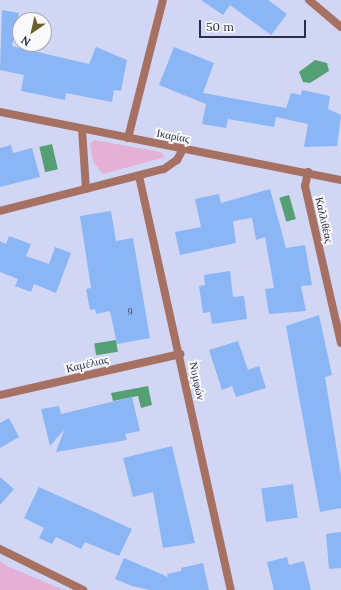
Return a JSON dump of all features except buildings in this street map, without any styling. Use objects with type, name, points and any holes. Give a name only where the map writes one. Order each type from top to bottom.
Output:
[{"type":"street","points":[[128,138],[163,0]]},
{"type":"street","points":[[309,0],[341,27]]},
{"type":"street","name":"Ικαρίας","points":[[0,112],[183,149],[308,172],[341,180]]},
{"type":"street","points":[[82,129],[86,189]]},
{"type":"street","points":[[0,211],[164,169],[177,160],[183,149]]},
{"type":"street","name":"Καλλιθέας","points":[[308,172],[305,186],[341,344]]},
{"type":"street","name":"Νυμφών","points":[[139,176],[180,354],[231,590]]},
{"type":"street","name":"Καμέλιας","points":[[0,395],[180,354]]},
{"type":"street","points":[[0,549],[83,590]]},
{"type":"shaded area","points":[[315,60],[327,63],[329,71],[310,83],[303,82],[299,72]]},
{"type":"shaded area","points":[[94,140],[160,152],[165,157],[103,174],[93,162],[90,144]]},
{"type":"shaded area","points":[[52,144],[58,169],[45,172],[39,147]]},
{"type":"shaded area","points":[[289,195],[296,219],[286,222],[279,198]]},
{"type":"shaded area","points":[[116,340],[118,352],[96,355],[94,343]]},
{"type":"shaded area","points":[[148,386],[152,405],[141,408],[138,396],[113,401],[111,393]]},
{"type":"shaded area","points":[[0,561],[9,567],[64,590],[0,590]]}]
